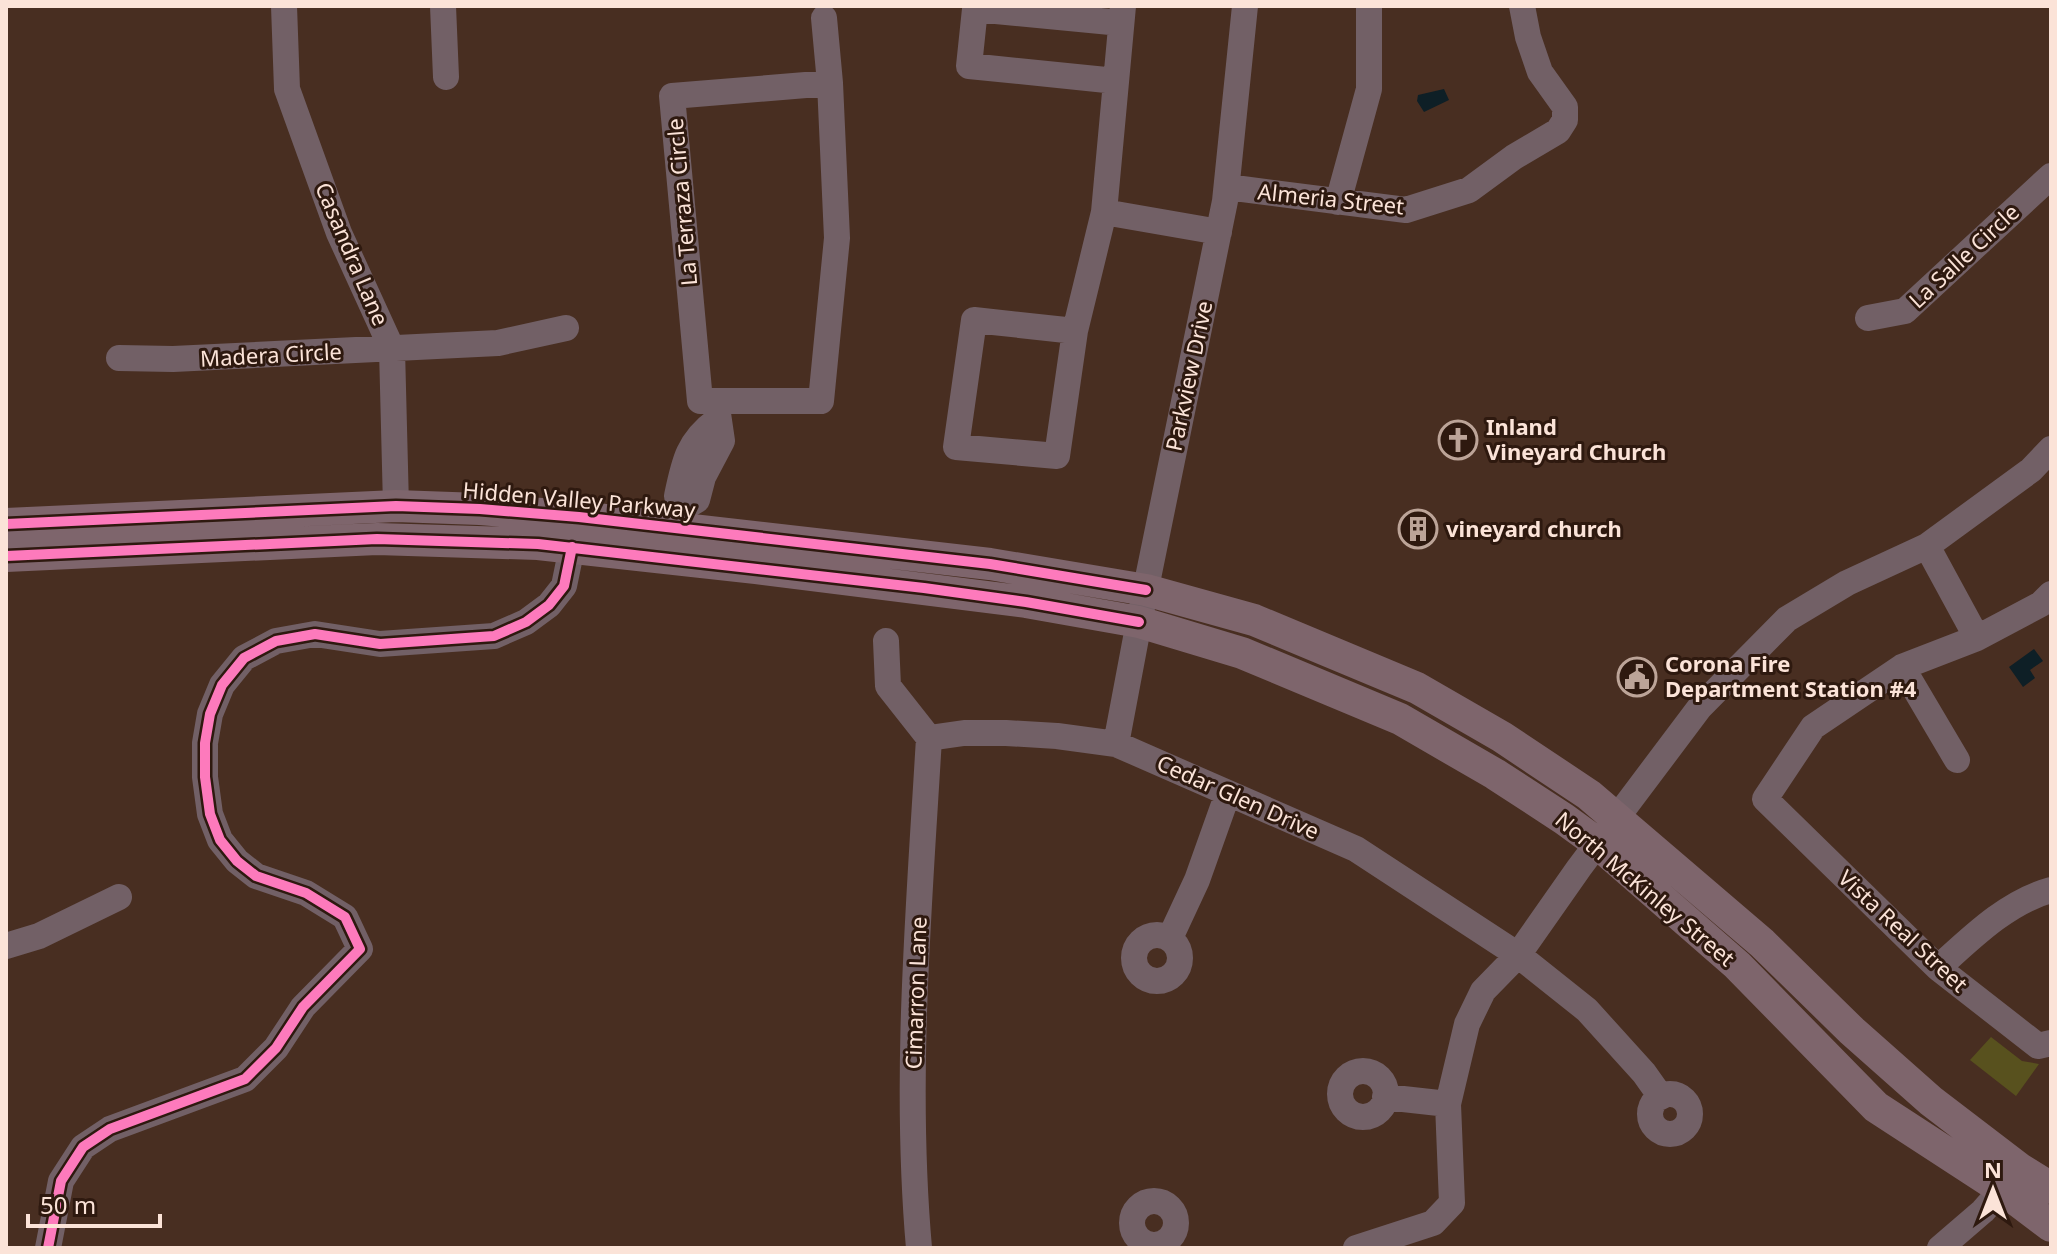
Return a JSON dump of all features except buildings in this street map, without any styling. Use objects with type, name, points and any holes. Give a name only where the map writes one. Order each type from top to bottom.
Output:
[{"type":"main road","name":"Hidden Valley Parkway","points":[[6,524],[396,506],[684,518],[1146,590]]},
{"type":"main road","points":[[253,543],[276,528],[371,524],[385,517],[396,506],[406,519],[421,523],[511,528],[538,544]]},
{"type":"main road","points":[[684,518],[685,542],[694,547],[727,552],[756,568]]},
{"type":"main road","points":[[6,556],[405,538],[538,544],[1026,602],[1139,622]]},
{"type":"main road","name":"North McKinley Street","points":[[1146,590],[1254,620],[1417,688],[1502,737],[1589,795],[1762,943],[2011,1179],[2051,1226]]},
{"type":"main road","name":"North McKinley Street","points":[[1139,622],[1242,653],[1400,719],[1495,774],[1597,843],[1737,965],[1876,1107],[2011,1179],[2051,1188]]},
{"type":"street","name":"Casandra Lane","points":[[284,6],[287,89],[339,233],[392,349],[396,506]]},
{"type":"street","points":[[443,6],[446,77]]},
{"type":"street","name":"Parkview Drive","points":[[1116,744],[1227,187],[1245,6]]},
{"type":"street","points":[[1338,202],[1369,89],[1369,6]]},
{"type":"street","name":"Almeria Street","points":[[1227,187],[1406,210],[1469,190],[1514,157],[1558,131],[1565,120],[1565,107],[1540,72],[1522,6]]},
{"type":"street","points":[[1075,331],[974,320],[956,447],[1057,456],[1075,331],[1104,212],[1116,81],[1122,14],[975,9],[969,66],[1116,81]]},
{"type":"street","points":[[684,518],[677,496],[683,468],[703,451],[699,434],[717,411],[821,401],[837,238],[824,18]]},
{"type":"street","name":"La Terraza Circle","points":[[717,411],[700,401],[672,96],[830,83]]},
{"type":"street","name":"La Salle Circle","points":[[1868,318],[1905,311],[2051,176]]},
{"type":"street","points":[[1104,212],[1219,232]]},
{"type":"street","name":"Madera Circle","points":[[119,358],[173,359],[498,343],[566,328]]},
{"type":"street","points":[[1356,1248],[1433,1223],[1452,1203],[1448,1104],[1467,1024],[1483,991],[1518,955],[1597,843],[1700,707],[1787,619],[1847,583],[1927,546],[2031,470],[2051,449]]},
{"type":"street","points":[[1927,546],[1977,638]]},
{"type":"street","points":[[48,1248],[61,1181],[83,1147],[110,1129],[245,1079],[276,1048],[303,1007],[360,949],[345,917],[306,893],[256,876],[237,861],[220,840],[210,814],[205,743],[210,714],[222,685],[244,658],[276,641],[315,634],[380,644],[494,636],[526,622],[549,605],[564,586],[572,547]]},
{"type":"street","points":[[1957,760],[1902,667],[1977,638],[2048,605]]},
{"type":"street","points":[[886,641],[888,686],[929,738]]},
{"type":"street","name":"Vista Real Street","points":[[1902,667],[1813,727],[1765,799],[1938,968],[2038,1046],[2051,1043]]},
{"type":"street","name":"Cedar Glen Drive","points":[[929,738],[964,733],[1006,733],[1116,744],[1356,849],[1518,955],[1587,1010],[1644,1073],[1661,1097]]},
{"type":"street","name":"Cimarron Lane","points":[[919,1248],[912,1125],[914,995],[929,738]]},
{"type":"street","points":[[1170,938],[1197,880],[1228,793]]},
{"type":"street","points":[[1938,968],[1982,927],[2039,893],[2051,890]]},
{"type":"street","points":[[6,946],[39,936],[119,897]]},
{"type":"street","points":[[1385,1097],[1448,1104]]},
{"type":"street","points":[[1940,1248],[1981,1213],[2011,1179]]},
{"type":"shaded area","points":[[1991,1037],[2022,1061],[2039,1064],[2016,1096],[1970,1060]]},
{"type":"water","points":[[1444,89],[1449,100],[1424,112],[1417,101],[1418,95]]},
{"type":"water","points":[[2034,649],[2043,661],[2030,670],[2035,678],[2023,687],[2009,667]]},
{"type":"cycle path","points":[[6,524],[396,506],[480,509],[579,517],[990,564],[1146,590]]},
{"type":"cycle path","points":[[6,556],[377,539],[538,544],[924,588],[1139,622]]},
{"type":"cycle path","points":[[48,1248],[61,1181],[83,1147],[110,1129],[245,1079],[276,1048],[303,1007],[360,949],[345,917],[306,893],[256,876],[237,861],[220,840],[210,814],[205,743],[210,714],[222,685],[244,658],[276,641],[315,634],[380,644],[494,636],[526,622],[549,605],[564,586],[572,547]]},
{"type":"place","name":"Inland Vineyard Church","points":[[1458,440]]},
{"type":"place","name":"vineyard church","points":[[1418,529]]},
{"type":"place","name":"Corona Fire Department Station #4","points":[[1637,677]]}]
